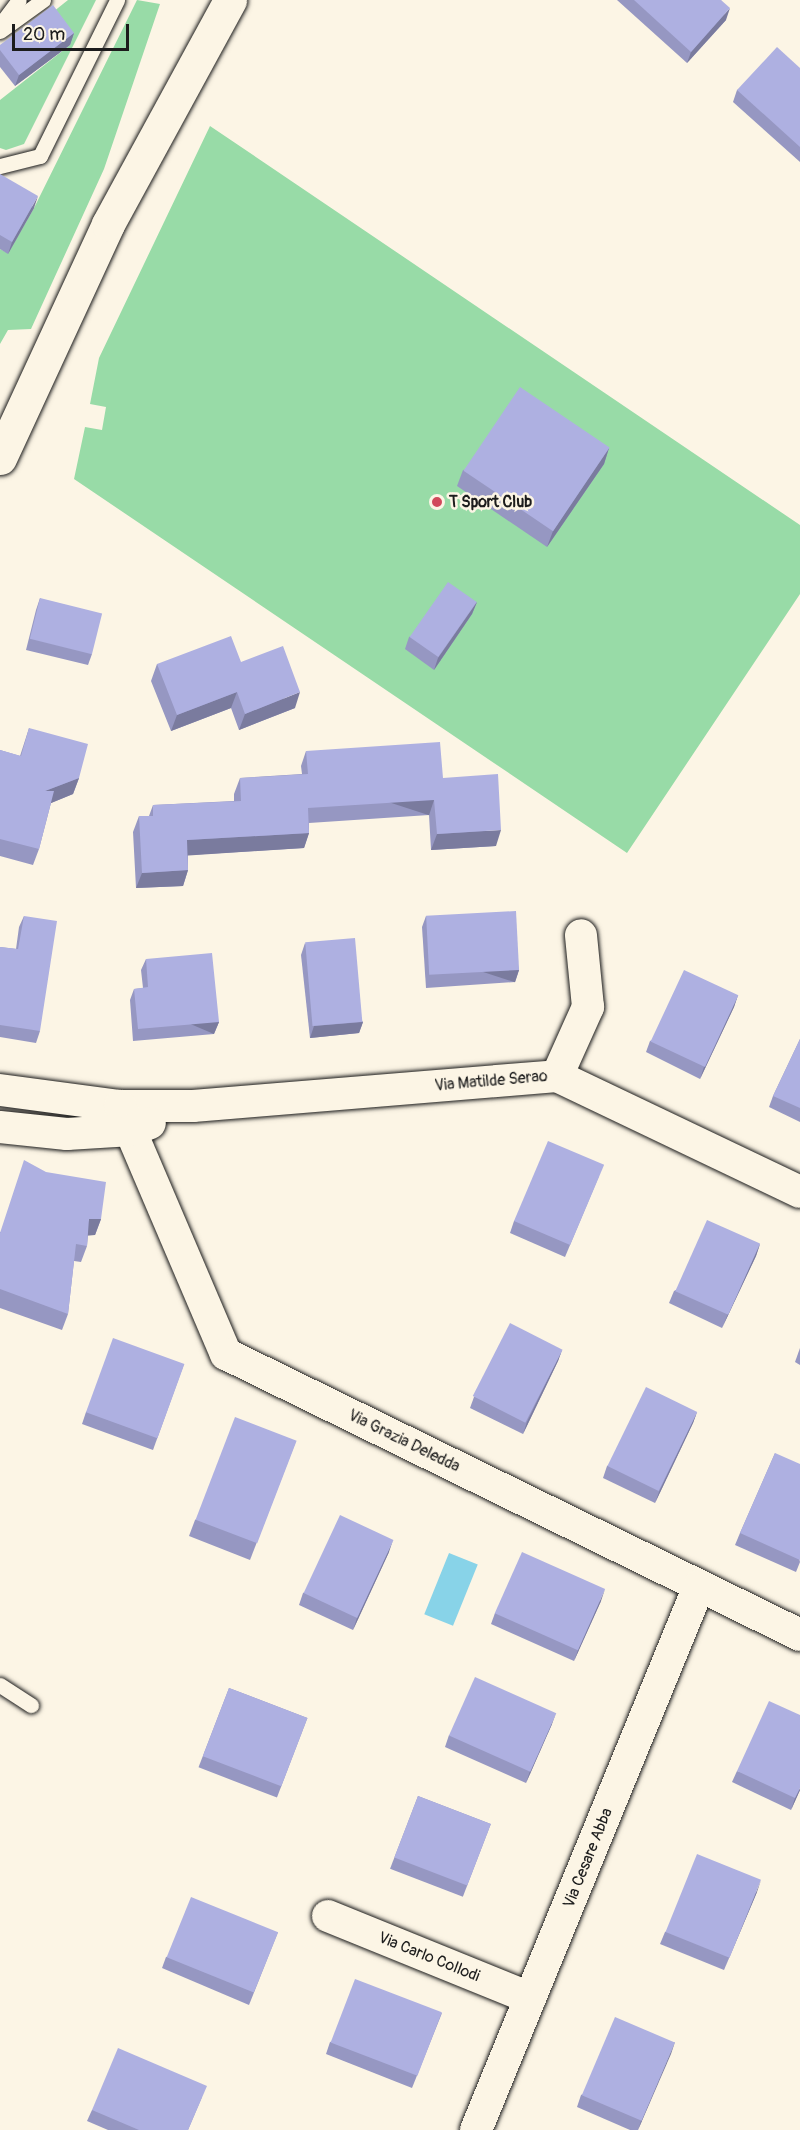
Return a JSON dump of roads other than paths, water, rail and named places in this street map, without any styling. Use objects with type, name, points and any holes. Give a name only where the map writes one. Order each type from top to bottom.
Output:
[{"type":"main road","points":[[0,458],[108,225],[230,0]]},
{"type":"street","points":[[557,1076],[588,1007],[581,935]]},
{"type":"street","name":"Via Matilde Serao","points":[[0,1127],[66,1134],[126,1118],[193,1106],[557,1076],[800,1192]]},
{"type":"street","name":"Via Matilde Serao","points":[[0,1090],[126,1118]]},
{"type":"street","name":"Via Grazia Deledda","points":[[126,1118],[226,1353],[800,1635]]},
{"type":"street","name":"Via Cesare Abba","points":[[476,2130],[699,1586]]},
{"type":"street","name":"Via Carlo Collodi","points":[[328,1916],[530,1998]]},
{"type":"lane","points":[[0,25],[19,0]]},
{"type":"lane","points":[[0,31],[44,0]]},
{"type":"lane","points":[[0,166],[40,156],[117,0]]},
{"type":"lane","points":[[0,1685],[32,1705]]},
{"type":"water","points":[[449,1553],[478,1565],[453,1626],[424,1614]]},
{"type":"place","name":"T Sport Club","points":[[437,502]]}]
